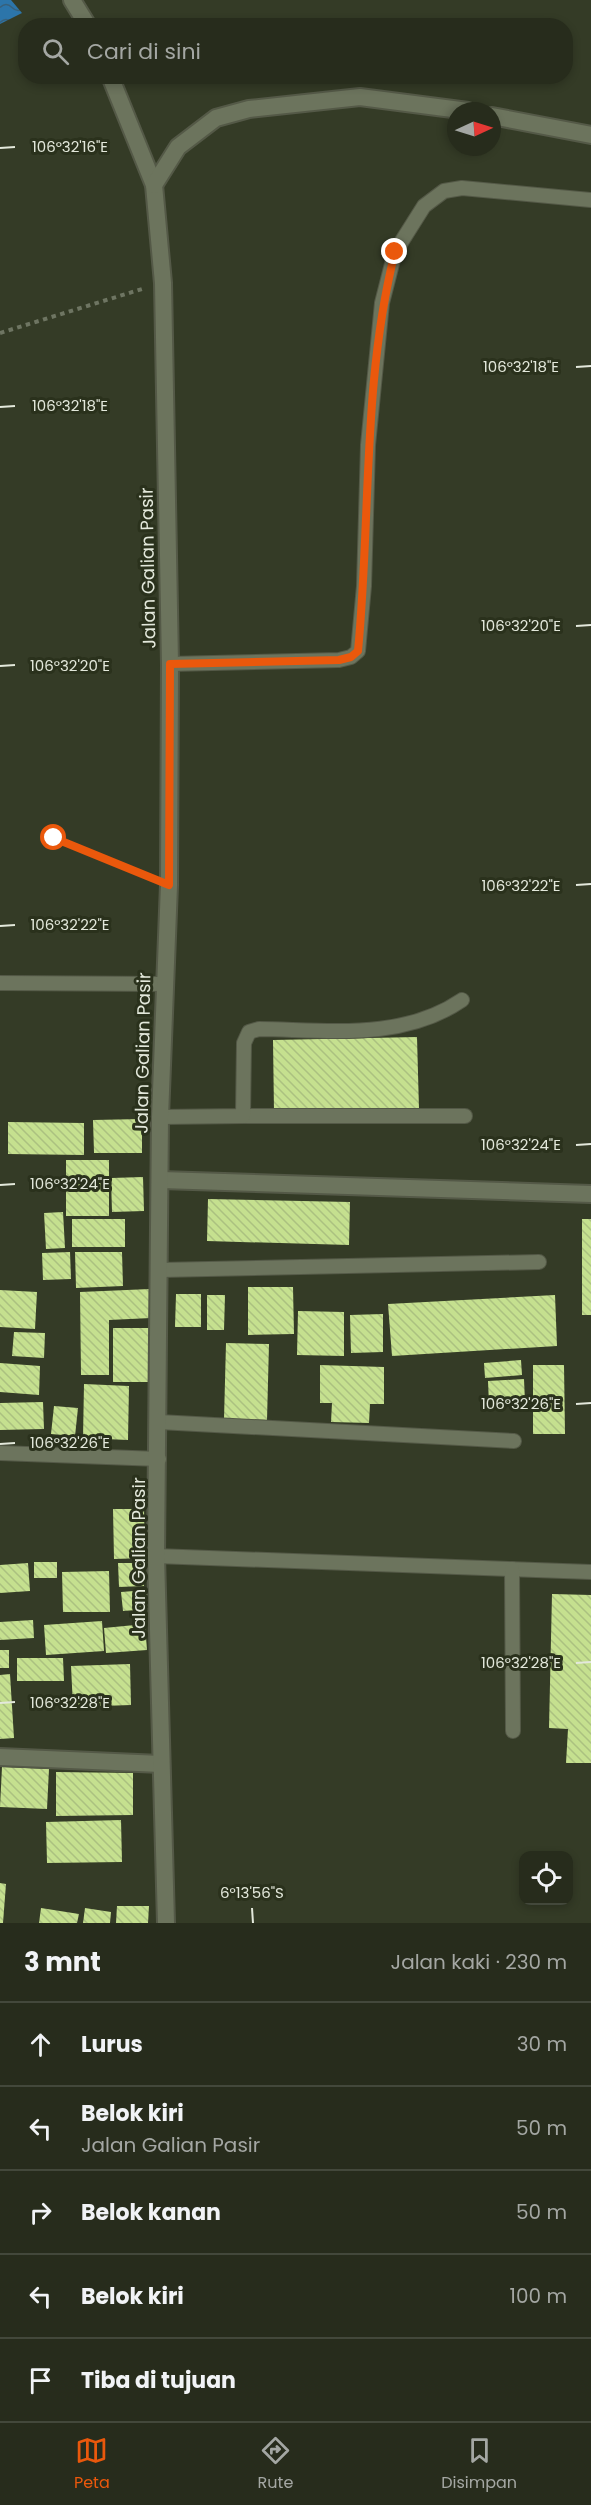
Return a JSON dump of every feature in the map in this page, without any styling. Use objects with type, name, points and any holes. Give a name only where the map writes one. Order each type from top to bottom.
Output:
[{"type":"street","points":[[72,0],[83,18]]},
{"type":"street","name":"Jalan Galian Pasir","points":[[113,84],[153,185],[163,283],[170,664],[169,885],[163,984],[160,1117],[159,1460],[156,1556],[166,1923]]},
{"type":"street","points":[[153,185],[178,147],[216,118],[249,109],[360,97],[447,108]]},
{"type":"street","points":[[501,118],[591,135]]},
{"type":"street","points":[[160,1180],[591,1194]]},
{"type":"street","points":[[0,1757],[161,1764]]},
{"type":"lane","points":[[170,664],[339,660],[351,657],[358,651],[364,586],[368,445],[382,303],[395,252],[424,206],[444,190],[462,188],[591,200]]},
{"type":"lane","points":[[0,983],[163,984]]},
{"type":"lane","points":[[243,1116],[244,1043],[249,1032],[259,1029],[376,1030],[405,1026],[434,1015],[462,1000]]},
{"type":"lane","points":[[160,1117],[465,1116]]},
{"type":"lane","points":[[160,1270],[539,1262]]},
{"type":"lane","points":[[159,1422],[514,1441]]},
{"type":"lane","points":[[0,1453],[159,1460]]},
{"type":"lane","points":[[156,1556],[591,1572]]},
{"type":"lane","points":[[512,1569],[513,1731]]},
{"type":"path","points":[[0,333],[163,283]]},
{"type":"path","points":[[54,838],[169,885]]},
{"type":"water","points":[[0,0],[11,0],[22,13],[0,24]]},
{"type":"building","points":[[417,1037],[419,1109],[274,1112],[273,1040]]},
{"type":"building","points":[[142,1119],[142,1153],[94,1153],[93,1120]]},
{"type":"building","points":[[8,1122],[84,1123],[84,1155],[8,1154]]},
{"type":"building","points":[[66,1160],[109,1160],[109,1216],[66,1216]]},
{"type":"building","points":[[143,1177],[144,1211],[112,1212],[111,1178]]},
{"type":"building","points":[[208,1199],[350,1202],[349,1245],[207,1241]]},
{"type":"building","points":[[63,1212],[65,1248],[46,1249],[44,1213]]},
{"type":"building","points":[[72,1219],[125,1219],[125,1247],[72,1247]]},
{"type":"building","points":[[582,1219],[591,1219],[591,1315],[582,1315]]},
{"type":"building","points":[[70,1252],[71,1279],[43,1280],[42,1253]]},
{"type":"building","points":[[75,1252],[122,1252],[123,1286],[76,1288]]},
{"type":"building","points":[[248,1287],[293,1287],[294,1334],[248,1335]]},
{"type":"building","points":[[150,1289],[151,1318],[109,1320],[109,1375],[81,1375],[80,1292]]},
{"type":"building","points":[[0,1290],[37,1292],[35,1329],[0,1327]]},
{"type":"building","points":[[176,1294],[201,1294],[201,1327],[175,1327]]},
{"type":"building","points":[[207,1295],[225,1295],[224,1330],[207,1330]]},
{"type":"building","points":[[555,1295],[557,1346],[392,1356],[388,1304]]},
{"type":"building","points":[[298,1311],[344,1312],[344,1356],[297,1355]]},
{"type":"building","points":[[383,1314],[383,1352],[351,1353],[350,1315]]},
{"type":"building","points":[[113,1328],[151,1328],[151,1382],[113,1382]]},
{"type":"building","points":[[14,1332],[45,1333],[44,1358],[12,1356]]},
{"type":"building","points":[[226,1343],[269,1344],[267,1420],[224,1419]]},
{"type":"building","points":[[521,1360],[522,1375],[485,1378],[484,1363]]},
{"type":"building","points":[[0,1363],[40,1366],[39,1395],[0,1392]]},
{"type":"building","points":[[320,1365],[384,1367],[384,1404],[370,1404],[369,1423],[331,1422],[332,1403],[320,1403]]},
{"type":"building","points":[[533,1365],[564,1365],[565,1434],[533,1434]]},
{"type":"building","points":[[524,1379],[525,1402],[489,1404],[488,1381]]},
{"type":"building","points":[[84,1384],[129,1386],[128,1440],[83,1438]]},
{"type":"building","points":[[43,1402],[44,1429],[0,1430],[0,1403]]},
{"type":"building","points":[[54,1406],[78,1408],[75,1436],[51,1434]]},
{"type":"building","points":[[113,1509],[144,1509],[145,1558],[114,1559]]},
{"type":"building","points":[[34,1562],[57,1562],[57,1578],[34,1578]]},
{"type":"building","points":[[28,1563],[30,1591],[0,1593],[0,1565]]},
{"type":"building","points":[[118,1563],[143,1563],[144,1586],[119,1587]]},
{"type":"building","points":[[109,1571],[110,1612],[63,1612],[62,1572]]},
{"type":"building","points":[[147,1590],[149,1609],[123,1611],[121,1592]]},
{"type":"building","points":[[552,1594],[591,1595],[591,1763],[566,1763],[568,1729],[549,1728]]},
{"type":"building","points":[[33,1620],[34,1638],[0,1640],[0,1622]]},
{"type":"building","points":[[102,1621],[104,1651],[46,1655],[44,1625]]},
{"type":"building","points":[[145,1624],[147,1650],[106,1653],[104,1628]]},
{"type":"building","points":[[0,1650],[9,1650],[9,1668],[0,1668]]},
{"type":"building","points":[[17,1658],[63,1658],[64,1681],[17,1681]]},
{"type":"building","points":[[130,1664],[131,1705],[73,1707],[71,1666]]},
{"type":"building","points":[[10,1674],[14,1738],[0,1739],[0,1675]]},
{"type":"building","points":[[2,1767],[49,1769],[47,1809],[0,1807]]},
{"type":"building","points":[[56,1772],[133,1773],[133,1815],[56,1816]]},
{"type":"building","points":[[121,1820],[122,1862],[47,1863],[46,1822]]},
{"type":"building","points":[[0,1883],[6,1884],[3,1923],[0,1923]]},
{"type":"building","points":[[117,1906],[149,1906],[148,1923],[116,1923]]},
{"type":"building","points":[[41,1908],[79,1914],[77,1923],[39,1923]]},
{"type":"building","points":[[85,1908],[111,1912],[110,1923],[83,1923]]},
{"type":"route","points":[[54,838],[169,885],[170,664],[339,660],[351,657],[358,651],[364,586],[368,445],[382,303],[395,252]]}]
